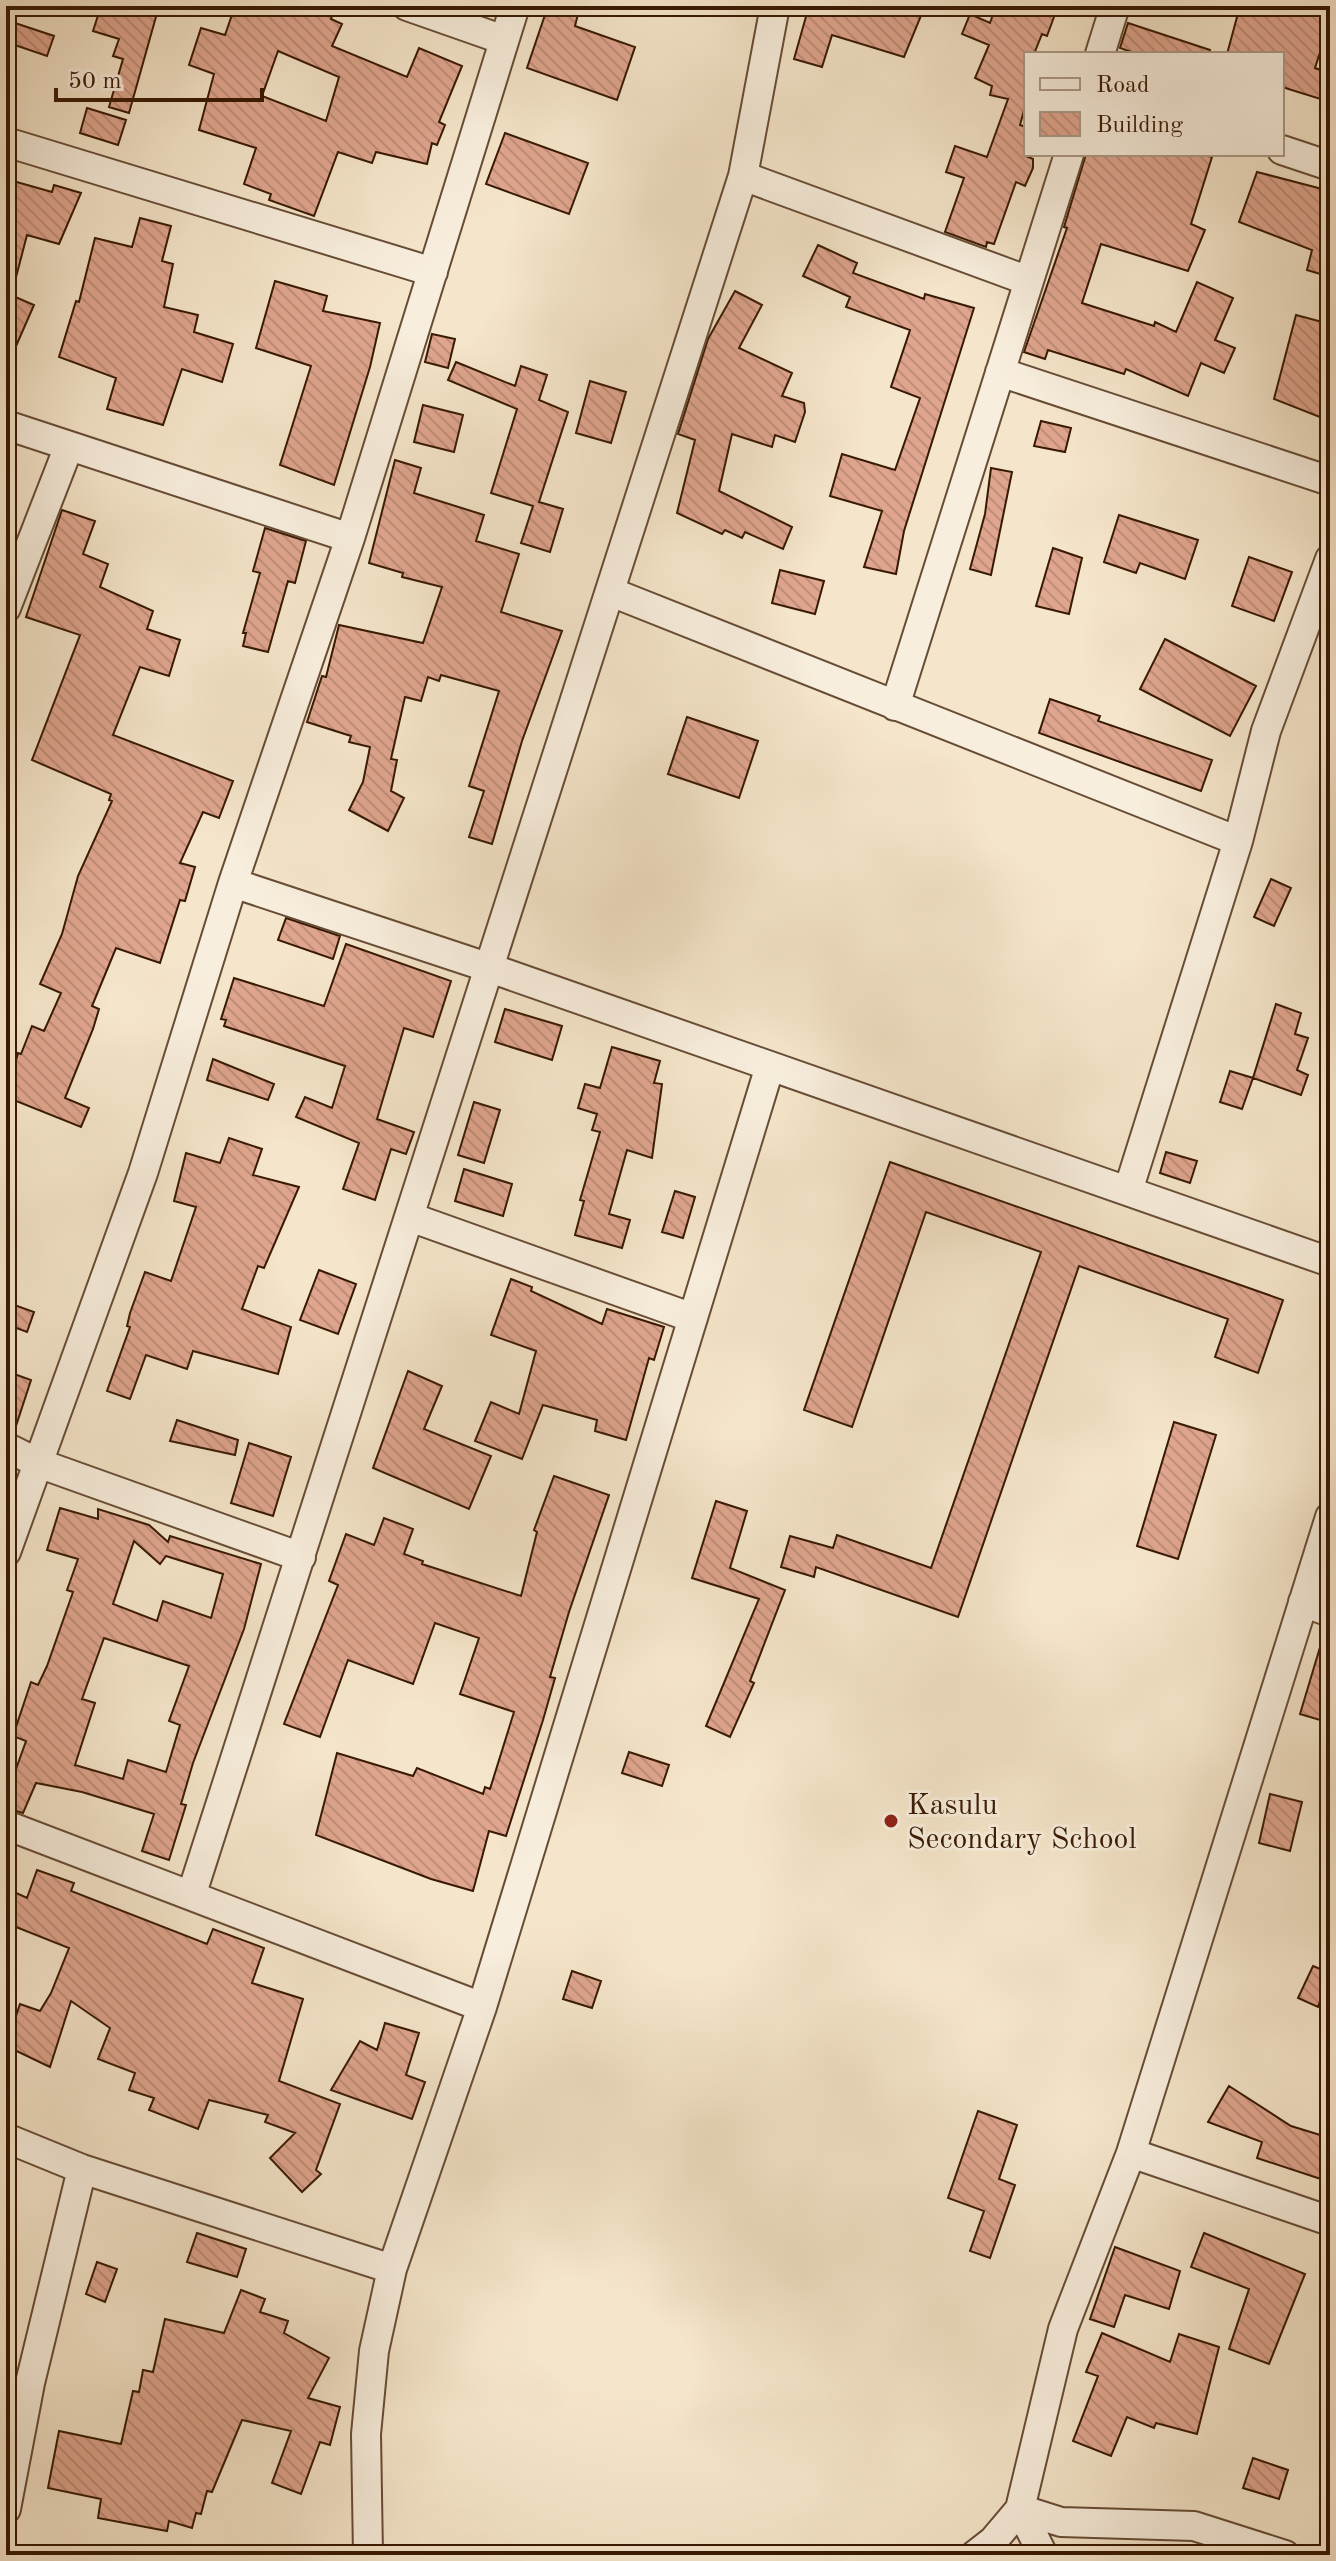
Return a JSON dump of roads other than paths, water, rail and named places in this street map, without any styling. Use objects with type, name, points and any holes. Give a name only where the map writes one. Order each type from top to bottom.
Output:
[{"type":"street","points":[[407,6],[504,40]]},
{"type":"street","points":[[6,1552],[143,1173],[233,883],[350,538],[515,6]]},
{"type":"street","points":[[192,1893],[743,176],[775,6]]},
{"type":"street","points":[[1101,52],[1115,6]]},
{"type":"street","points":[[6,142],[433,272]]},
{"type":"street","points":[[1284,151],[1330,166]]},
{"type":"street","points":[[895,706],[1068,156]]},
{"type":"street","points":[[743,176],[1029,281]]},
{"type":"street","points":[[1000,372],[1330,481]]},
{"type":"street","points":[[6,425],[350,538]]},
{"type":"street","points":[[6,608],[69,446]]},
{"type":"street","points":[[1128,1191],[1238,841],[1266,731],[1330,559]]},
{"type":"street","points":[[611,592],[1238,841]]},
{"type":"street","points":[[233,883],[490,968],[1330,1262]]},
{"type":"street","points":[[368,2555],[366,2434],[374,2351],[392,2269],[482,2007],[770,1066]]},
{"type":"street","points":[[410,1217],[693,1318]]},
{"type":"street","points":[[6,1447],[38,1463],[301,1557]]},
{"type":"street","points":[[975,2555],[993,2541],[1020,2509],[1063,2329],[1131,2153],[1330,1517]]},
{"type":"street","points":[[1303,1602],[1330,1612]]},
{"type":"street","points":[[6,1825],[192,1893],[482,2007]]},
{"type":"street","points":[[6,2138],[82,2169],[392,2269]]},
{"type":"street","points":[[1131,2153],[1330,2221]]},
{"type":"street","points":[[6,2509],[30,2383],[82,2169]]},
{"type":"street","points":[[1020,2509],[1043,2555]]},
{"type":"street","points":[[1020,2509],[1061,2522],[1194,2526],[1285,2555]]},
{"type":"place","name":"Kasulu Secondary School","points":[[891,1821]]}]
